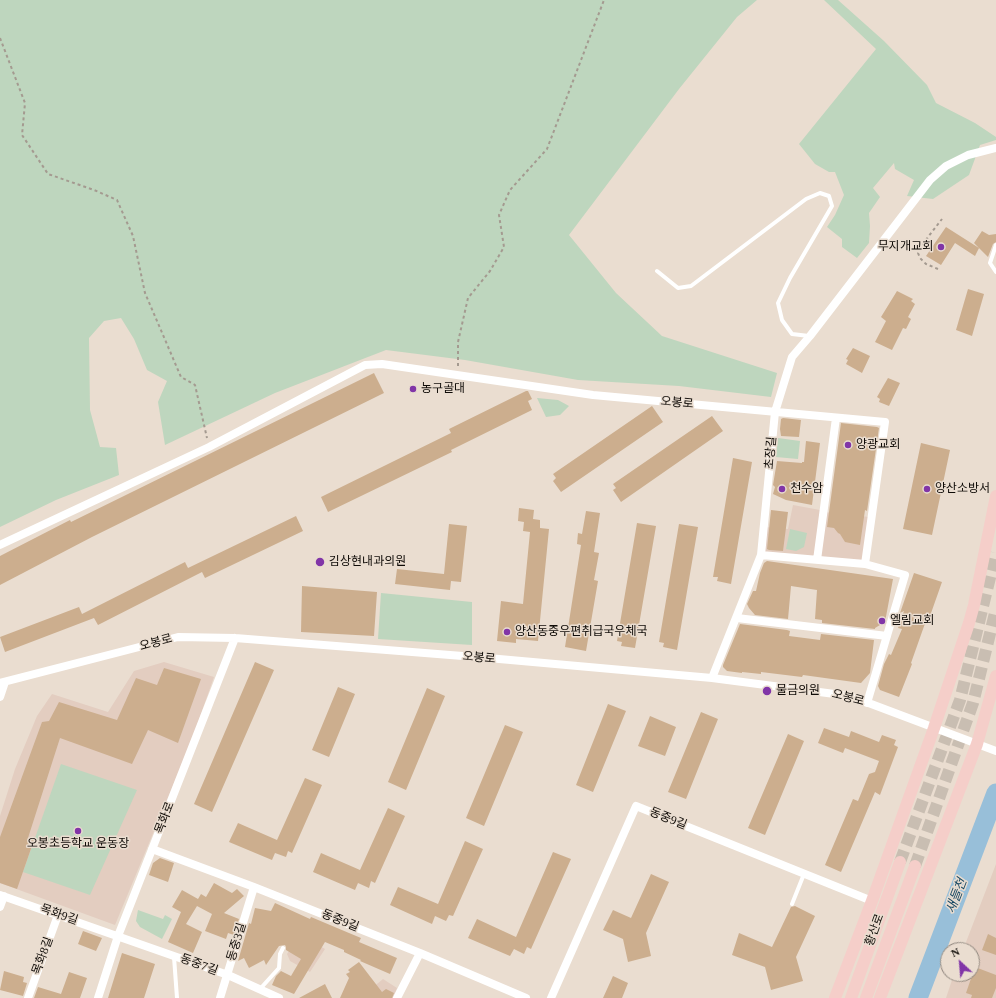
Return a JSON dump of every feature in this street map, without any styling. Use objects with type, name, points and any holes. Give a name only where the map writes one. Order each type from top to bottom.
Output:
[{"type":"main road","points":[[835,998],[872,901],[934,728],[974,605],[996,496]]},
{"type":"main road","points":[[880,998],[977,744],[996,676]]},
{"type":"main road","name":"황산로","points":[[851,998],[900,862]]},
{"type":"main road","name":"황산로","points":[[866,998],[915,866]]},
{"type":"street","name":"초장길","points":[[712,678],[761,555],[775,412],[792,357],[810,336],[930,180],[946,166],[968,155],[996,148]]},
{"type":"street","name":"오봉로","points":[[0,545],[209,447],[365,365],[382,364],[593,395],[775,412]]},
{"type":"street","points":[[775,412],[885,422],[865,564]]},
{"type":"street","points":[[817,560],[836,418]]},
{"type":"street","points":[[761,555],[865,564],[905,575],[867,703]]},
{"type":"street","points":[[737,618],[887,636]]},
{"type":"street","name":"오봉로","points":[[3,682],[178,637],[235,638],[712,678],[850,696],[993,750]]},
{"type":"street","name":"목화로","points":[[98,998],[118,936],[235,638]]},
{"type":"street","points":[[0,697],[3,682]]},
{"type":"street","name":"동중9길","points":[[551,998],[636,806],[872,901]]},
{"type":"street","name":"동중9길","points":[[152,849],[254,887],[420,953],[526,998]]},
{"type":"street","name":"동중3길","points":[[220,998],[254,887]]},
{"type":"street","points":[[0,907],[2,896]]},
{"type":"street","name":"목화9길","points":[[2,896],[118,936]]},
{"type":"street","name":"목화8길","points":[[28,998],[58,915]]},
{"type":"street","name":"동중7길","points":[[118,936],[228,975],[279,998]]},
{"type":"street","points":[[397,998],[420,953]]},
{"type":"lane","points":[[657,271],[678,288],[691,286],[806,199],[820,193],[829,196],[832,206],[790,278],[778,303],[782,320],[792,334],[810,336]]},
{"type":"lane","points":[[996,245],[990,264],[996,272]]},
{"type":"lane","points":[[792,904],[804,874]]},
{"type":"lane","points":[[260,990],[279,968],[280,954],[283,948]]},
{"type":"lane","points":[[174,956],[177,998]]},
{"type":"path","points":[[458,375],[458,342],[468,298],[490,271],[504,247],[499,215],[510,190],[547,149],[604,0]]},
{"type":"path","points":[[0,38],[25,103],[22,135],[48,174],[94,190],[117,200],[133,236],[145,293],[181,377],[195,385],[209,447]]},
{"type":"path","points":[[938,269],[926,264],[920,258],[918,253],[942,218]]},
{"type":"shaded area","points":[[793,505],[820,510],[815,558],[763,553],[765,527],[788,529]]},
{"type":"shaded area","points":[[825,512],[869,517],[864,562],[820,557]]},
{"type":"shaded area","points":[[164,662],[214,677],[191,742],[115,925],[0,883],[0,816],[15,769],[37,716],[52,694],[108,712],[134,671]]},
{"type":"shaded area","points":[[996,864],[996,998],[946,998],[951,982],[980,982],[980,942],[966,942]]},
{"type":"shaded area","points":[[300,934],[325,949],[310,972],[290,961],[287,954]]},
{"type":"shaded area","points":[[383,979],[397,988],[393,998],[360,998]]},
{"type":"green space","points":[[0,0],[757,0],[737,17],[679,89],[569,235],[616,293],[662,336],[777,373],[771,397],[679,386],[578,380],[465,360],[386,350],[275,393],[165,445],[158,402],[167,381],[147,370],[134,339],[121,318],[104,321],[89,338],[90,410],[100,447],[116,448],[119,475],[56,500],[0,527]]},
{"type":"green space","points":[[824,0],[838,0],[884,41],[927,85],[936,103],[975,123],[996,137],[996,140],[980,145],[969,175],[933,199],[907,196],[914,180],[895,169],[894,163],[873,188],[880,197],[869,213],[869,243],[857,258],[842,247],[842,239],[827,227],[835,215],[844,195],[835,172],[829,172],[815,164],[799,144],[876,49]]},
{"type":"green space","points":[[537,398],[558,400],[569,406],[560,415],[546,417]]},
{"type":"green space","points":[[778,438],[800,441],[798,459],[776,457]]},
{"type":"green space","points":[[790,529],[807,533],[804,547],[796,551],[786,549]]},
{"type":"green space","points":[[381,593],[472,602],[472,645],[378,639]]},
{"type":"green space","name":"오봉초등학교 운동장","points":[[61,764],[137,790],[90,895],[23,872]]},
{"type":"green space","points":[[138,910],[163,919],[165,915],[172,919],[162,939],[140,927],[136,921]]},
{"type":"building","points":[[946,227],[979,248],[975,256],[955,243],[941,265],[926,256]]},
{"type":"building","points":[[982,231],[989,235],[996,234],[996,242],[993,244],[988,257],[974,243]]},
{"type":"building","points":[[968,289],[984,294],[972,336],[956,330]]},
{"type":"building","points":[[897,291],[913,299],[911,301],[915,304],[908,317],[911,319],[906,329],[903,328],[892,350],[875,342],[886,321],[881,317]]},
{"type":"building","points":[[853,348],[870,356],[862,373],[846,364],[848,360],[846,359]]},
{"type":"building","points":[[374,373],[384,393],[92,537],[0,585],[0,556],[70,520],[71,522]]},
{"type":"building","points":[[888,378],[900,383],[889,406],[879,402],[880,399],[877,397]]},
{"type":"building","points":[[528,391],[532,399],[528,401],[532,410],[451,450],[452,452],[328,512],[321,497],[451,433],[449,429]]},
{"type":"building","points":[[652,406],[663,422],[561,492],[553,481],[556,478],[553,474]]},
{"type":"building","points":[[712,416],[723,431],[621,502],[613,490],[616,488],[613,484]]},
{"type":"building","points":[[781,419],[801,420],[799,437],[781,436]]},
{"type":"building","points":[[841,423],[879,428],[867,511],[865,510],[860,545],[845,542],[834,528],[827,527]]},
{"type":"building","points":[[806,441],[820,443],[812,505],[786,500],[773,494],[777,461],[804,462]]},
{"type":"building","name":"양산소방서","points":[[921,443],[950,450],[932,535],[903,529]]},
{"type":"building","points":[[733,458],[752,462],[731,584],[717,581],[718,577],[713,577]]},
{"type":"building","points":[[519,508],[534,510],[533,519],[540,520],[540,528],[549,529],[538,641],[516,639],[516,643],[497,641],[501,601],[523,604],[530,532],[523,531],[524,522],[518,521]]},
{"type":"building","points":[[771,510],[788,512],[783,551],[767,549]]},
{"type":"building","points":[[586,511],[600,513],[594,552],[599,553],[594,580],[598,581],[586,651],[565,647],[581,545],[577,544],[578,533],[582,534]]},
{"type":"building","points":[[296,516],[303,531],[205,578],[202,572],[98,625],[94,618],[5,652],[0,637],[79,607],[82,614],[185,562],[188,568]]},
{"type":"building","points":[[637,523],[656,526],[635,648],[621,646],[622,642],[617,641]]},
{"type":"building","points":[[449,524],[467,526],[461,582],[451,581],[450,590],[395,584],[397,569],[444,574]]},
{"type":"building","points":[[679,524],[698,527],[677,650],[663,647],[664,643],[659,642]]},
{"type":"building","points":[[767,561],[893,579],[885,622],[875,629],[822,623],[822,620],[815,619],[817,590],[791,586],[788,619],[755,615],[747,604],[753,591],[756,591],[760,573],[764,563]]},
{"type":"building","points":[[914,573],[942,582],[930,616],[928,615],[911,663],[912,664],[899,697],[880,690],[878,686],[884,664],[889,654],[891,655],[902,629],[898,628],[904,611],[900,613]]},
{"type":"building","points":[[302,586],[377,592],[374,636],[301,632]]},
{"type":"building","points":[[740,624],[787,630],[790,631],[789,636],[820,640],[821,634],[874,640],[870,673],[861,683],[803,675],[802,677],[761,672],[761,674],[727,671],[723,665]]},
{"type":"building","points":[[255,662],[274,670],[212,812],[194,804]]},
{"type":"building","points":[[164,668],[201,679],[178,743],[148,730],[132,764],[60,738],[28,838],[34,840],[17,889],[0,883],[0,837],[42,722],[49,721],[59,702],[117,720],[136,678],[157,685]]},
{"type":"building","points":[[338,687],[355,694],[329,757],[312,750]]},
{"type":"building","points":[[427,688],[445,696],[406,790],[388,782]]},
{"type":"building","points":[[608,704],[626,711],[593,792],[576,785]]},
{"type":"building","points":[[701,712],[718,719],[686,799],[668,792]]},
{"type":"building","points":[[650,716],[676,727],[665,756],[638,746]]},
{"type":"building","points":[[505,725],[523,732],[484,826],[466,818]]},
{"type":"building","points":[[824,728],[849,737],[851,731],[879,742],[882,735],[896,740],[894,745],[898,747],[880,795],[875,792],[841,872],[825,865],[853,799],[858,801],[869,774],[875,772],[879,761],[845,748],[843,753],[818,743]]},
{"type":"building","points":[[788,734],[804,741],[765,835],[748,828]]},
{"type":"building","points":[[305,778],[322,785],[292,853],[288,851],[286,857],[275,853],[272,860],[229,842],[238,823],[277,840]]},
{"type":"building","points":[[388,808],[405,816],[375,883],[371,881],[369,888],[358,883],[355,890],[313,872],[321,853],[360,870]]},
{"type":"building","points":[[465,841],[483,849],[453,916],[449,915],[446,921],[435,916],[432,924],[390,905],[398,887],[438,904]]},
{"type":"building","points":[[553,852],[571,859],[531,949],[527,947],[524,954],[514,949],[510,956],[468,938],[477,919],[516,937]]},
{"type":"building","points":[[160,858],[174,863],[168,882],[149,875],[153,863]]},
{"type":"building","points":[[651,874],[669,882],[646,933],[651,956],[628,962],[623,939],[603,930],[613,910],[631,918]]},
{"type":"building","points":[[214,883],[232,893],[237,889],[244,896],[224,913],[239,919],[234,935],[228,933],[226,939],[205,931],[212,914],[197,906],[186,924],[202,932],[193,953],[168,942],[181,912],[172,907],[182,890],[198,899],[201,894],[206,897]]},
{"type":"building","points":[[275,903],[310,919],[311,917],[361,938],[359,942],[397,958],[390,974],[360,961],[361,960],[344,952],[344,950],[325,942],[294,994],[272,985],[276,976],[281,971],[291,976],[301,959],[286,950],[285,945],[279,946],[266,965],[264,960],[249,968],[244,958],[238,961],[255,908],[271,911]]},
{"type":"building","points":[[795,906],[815,916],[796,957],[803,981],[771,990],[765,967],[732,955],[739,933],[772,947],[791,907]]},
{"type":"building","points":[[83,931],[102,938],[96,951],[78,944]]},
{"type":"building","points":[[988,934],[996,938],[996,955],[982,950]]},
{"type":"building","points":[[122,953],[155,964],[144,998],[108,998]]},
{"type":"building","points":[[359,962],[382,992],[386,989],[394,993],[392,998],[340,998],[349,978],[346,974],[350,972],[348,970]]},
{"type":"building","points":[[980,969],[996,975],[996,988],[992,998],[971,998],[972,995],[966,993],[970,982],[980,982]]},
{"type":"building","points":[[4,971],[24,977],[23,982],[27,983],[23,996],[0,990]]},
{"type":"building","points":[[69,972],[87,978],[80,998],[34,998],[38,987],[61,994]]},
{"type":"building","points":[[613,976],[628,983],[622,998],[603,998]]},
{"type":"building","points":[[325,984],[332,998],[299,998]]},
{"type":"waterway","name":"새들천","points":[[918,998],[996,793]]},
{"type":"tunnel","points":[[900,862],[960,700],[996,553]]},
{"type":"tunnel","points":[[915,866],[973,703],[996,609]]},
{"type":"place","name":"무지개교회","points":[[941,247]]},
{"type":"place","name":"농구골대","points":[[413,389]]},
{"type":"place","name":"양광교회","points":[[848,445]]},
{"type":"place","name":"천수암","points":[[782,489]]},
{"type":"place","name":"양산소방서","points":[[927,489]]},
{"type":"place","name":"김상현내과의원","points":[[320,562]]},
{"type":"place","name":"엘림교회","points":[[882,621]]},
{"type":"place","name":"양산동중우편취급국우체국","points":[[507,632]]},
{"type":"place","name":"물금의원","points":[[767,691]]},
{"type":"place","name":"오봉초등학교 운동장","points":[[78,831]]}]
